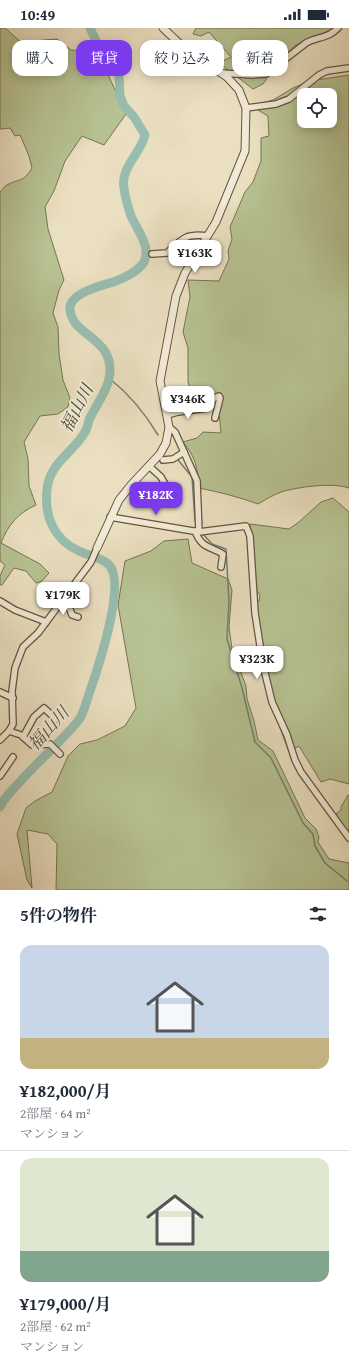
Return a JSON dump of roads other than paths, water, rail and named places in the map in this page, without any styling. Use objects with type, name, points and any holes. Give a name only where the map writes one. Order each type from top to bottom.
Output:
[{"type":"street","points":[[163,28],[175,40]]},
{"type":"street","points":[[224,73],[252,75],[266,74],[306,43],[330,36],[338,28]]},
{"type":"street","points":[[246,108],[276,104],[289,99],[319,75],[328,71],[349,68]]},
{"type":"street","points":[[0,740],[9,731],[13,724],[15,668],[23,647],[38,633],[91,562],[110,517],[131,484],[160,454],[166,443],[169,427],[160,380],[176,296],[185,272],[208,236],[241,165],[245,151],[246,108],[244,99],[236,86],[224,76]]},
{"type":"street","points":[[152,254],[167,252],[181,239],[190,235],[208,236]]},
{"type":"street","points":[[167,415],[208,408],[214,398],[219,396],[220,398],[215,418]]},
{"type":"street","points":[[169,427],[175,432],[197,481],[197,532],[203,544],[208,549],[223,554],[221,567]]},
{"type":"street","points":[[163,460],[172,459],[184,452]]},
{"type":"street","points":[[149,466],[161,477],[166,486]]},
{"type":"street","points":[[110,517],[197,532],[246,526],[250,536],[255,613],[263,665],[272,702],[288,735],[295,760],[301,772],[349,838]]},
{"type":"street","points":[[65,596],[72,615],[78,617]]},
{"type":"street","points":[[0,601],[15,610],[46,622]]},
{"type":"street","points":[[0,692],[13,698]]},
{"type":"street","points":[[23,737],[34,717],[44,708],[56,719]]},
{"type":"street","points":[[9,731],[23,737],[32,746],[50,744],[60,754]]},
{"type":"street","points":[[0,776],[13,757]]},
{"type":"waterway","name":"福山川","points":[[0,807],[10,792],[64,737],[82,715],[104,648],[113,608],[115,590],[114,575],[109,565],[99,558],[70,546],[57,534],[49,518],[46,500],[52,472],[85,432],[89,420],[103,395],[109,379],[110,365],[107,354],[94,339],[78,327],[70,310],[71,304],[75,298],[88,290],[116,281],[133,273],[141,266],[145,260],[146,254],[146,247],[131,216],[124,188],[125,174],[143,142],[145,135],[134,117],[124,106],[120,96],[119,76],[114,66],[99,47],[90,28]]},
{"type":"waterway","points":[[109,378],[136,404],[158,435]]},
{"type":"waterway","points":[[178,460],[192,477],[195,521]]},
{"type":"waterway","points":[[203,534],[212,544],[226,549],[229,601],[227,639],[242,688],[255,742],[271,758],[303,823],[313,834],[315,846],[325,863],[347,881]]}]
